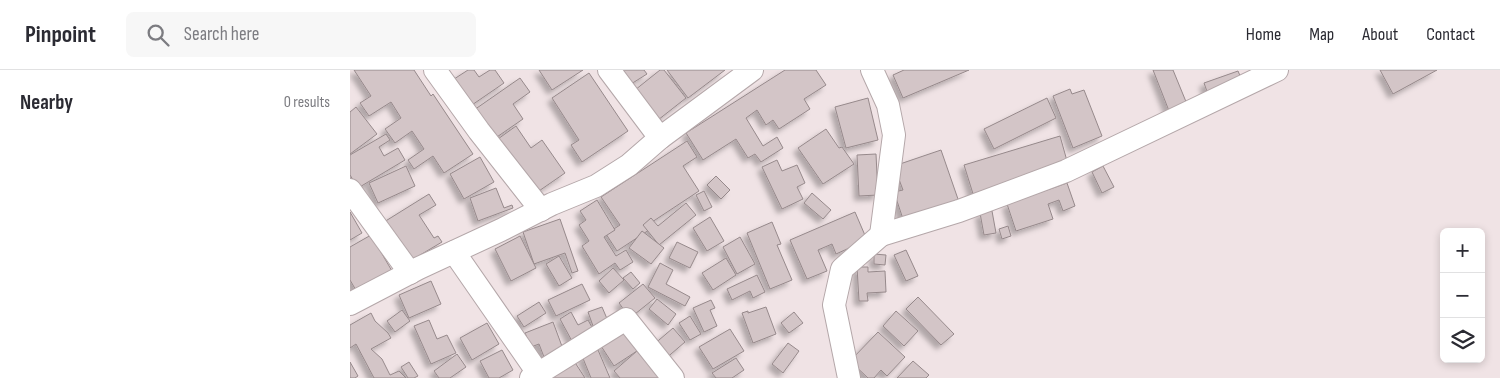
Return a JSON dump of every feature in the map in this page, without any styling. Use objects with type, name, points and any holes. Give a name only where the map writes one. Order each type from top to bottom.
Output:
[{"type":"street","points":[[435,70],[541,210]]},
{"type":"street","points":[[609,70],[660,138]]},
{"type":"street","points":[[350,304],[541,210],[596,186],[629,165],[660,138],[752,70]]},
{"type":"street","points":[[872,70],[888,105],[894,135],[881,235]]},
{"type":"street","points":[[849,378],[834,305],[842,269],[881,235],[959,211],[1066,171],[1277,70]]},
{"type":"street","points":[[350,190],[410,273]]},
{"type":"street","points":[[454,252],[534,376],[626,320],[673,378]]},
{"type":"building","points":[[354,70],[414,70],[431,96],[433,94],[473,154],[444,173],[433,156],[414,169],[408,160],[424,149],[412,131],[395,143],[385,129],[401,118],[391,102],[369,116],[360,103],[371,96]]},
{"type":"building","points":[[468,70],[474,70],[479,77],[490,70],[495,70],[504,83],[469,107],[451,81]]},
{"type":"building","points":[[539,70],[583,70],[552,90]]},
{"type":"building","points":[[623,70],[644,70],[647,74],[631,84]]},
{"type":"building","points":[[660,70],[664,70],[686,98],[658,120],[635,90]]},
{"type":"building","points":[[667,70],[725,70],[688,98]]},
{"type":"building","points":[[785,70],[816,70],[826,85],[804,99],[810,109],[779,129],[773,120],[766,125],[757,110],[746,118],[763,146],[777,137],[783,148],[761,162],[755,154],[748,158],[736,139],[703,160],[686,133]]},
{"type":"building","points":[[904,70],[969,70],[903,98],[893,75]]},
{"type":"building","points":[[1153,70],[1173,70],[1189,109],[1171,116]]},
{"type":"building","points":[[1380,70],[1437,70],[1393,94]]},
{"type":"building","points":[[1238,71],[1244,85],[1209,97],[1204,83]]},
{"type":"building","points":[[589,73],[628,131],[582,162],[571,145],[579,140],[552,98]]},
{"type":"building","points":[[520,78],[530,92],[513,104],[523,119],[494,139],[474,110]]},
{"type":"building","points":[[1070,89],[1072,94],[1084,90],[1102,136],[1073,148],[1053,96]]},
{"type":"building","points":[[868,98],[878,140],[846,148],[835,107]]},
{"type":"building","points":[[1047,98],[1056,118],[994,149],[984,129]]},
{"type":"building","points":[[356,107],[377,134],[350,154],[350,112]]},
{"type":"building","points":[[516,126],[531,148],[542,140],[565,173],[536,193],[498,139]]},
{"type":"building","points":[[826,129],[839,148],[842,147],[854,164],[823,184],[798,148]]},
{"type":"building","points":[[386,134],[390,140],[379,147],[384,156],[398,148],[405,160],[358,188],[350,175],[350,155]]},
{"type":"building","points":[[1060,136],[1069,168],[974,197],[964,165]]},
{"type":"building","points":[[687,141],[697,157],[683,166],[699,191],[649,224],[652,228],[617,251],[606,234],[620,225],[601,197]]},
{"type":"building","points":[[941,150],[959,202],[905,225],[894,192],[903,190],[894,166]]},
{"type":"building","points":[[876,154],[878,195],[859,196],[857,155]]},
{"type":"building","points":[[480,157],[494,182],[464,199],[450,174]]},
{"type":"building","points":[[777,160],[782,171],[797,165],[805,183],[797,187],[803,199],[782,209],[762,167]]},
{"type":"building","points":[[406,166],[415,186],[378,203],[369,183]]},
{"type":"building","points":[[1103,166],[1114,187],[1102,193],[1092,172]]},
{"type":"building","points":[[716,176],[730,190],[721,199],[707,185]]},
{"type":"building","points":[[1067,183],[1075,206],[1063,211],[1059,200],[1048,204],[1053,219],[1016,231],[1007,204]]},
{"type":"building","points":[[496,188],[504,208],[512,205],[513,208],[478,221],[470,198]]},
{"type":"building","points":[[704,191],[712,207],[704,211],[696,195]]},
{"type":"building","points":[[812,193],[831,210],[823,219],[804,203]]},
{"type":"building","points":[[429,194],[436,205],[419,215],[434,238],[438,236],[442,242],[410,261],[384,222]]},
{"type":"building","points":[[597,200],[615,230],[604,237],[616,256],[626,250],[633,262],[620,270],[615,263],[599,274],[582,246],[589,241],[579,225],[586,220],[580,211]]},
{"type":"building","points":[[686,203],[696,215],[659,245],[643,225],[651,218],[658,226]]},
{"type":"building","points":[[992,211],[996,233],[984,235],[980,213]]},
{"type":"building","points":[[350,212],[362,233],[350,240]]},
{"type":"building","points":[[855,212],[867,240],[836,254],[832,244],[818,250],[827,271],[807,279],[790,240]]},
{"type":"building","points":[[710,217],[724,241],[707,251],[693,228]]},
{"type":"building","points":[[560,219],[578,271],[572,273],[565,253],[534,264],[523,232]]},
{"type":"building","points":[[772,222],[781,244],[777,245],[792,280],[770,289],[747,233]]},
{"type":"building","points":[[1008,226],[1011,236],[1002,239],[999,229]]},
{"type":"building","points":[[642,231],[664,248],[651,264],[629,248]]},
{"type":"building","points":[[371,235],[392,271],[357,292],[350,280],[350,247]]},
{"type":"building","points":[[520,236],[536,268],[511,281],[495,249]]},
{"type":"building","points":[[740,237],[755,264],[737,274],[723,247]]},
{"type":"building","points":[[677,242],[698,252],[690,268],[669,258]]},
{"type":"building","points":[[906,250],[918,276],[906,281],[894,255]]},
{"type":"building","points":[[874,254],[886,255],[885,265],[874,264]]},
{"type":"building","points":[[559,256],[572,278],[559,286],[546,264]]},
{"type":"building","points":[[726,258],[736,275],[713,290],[702,273]]},
{"type":"building","points":[[660,263],[673,270],[666,284],[690,297],[685,306],[648,287]]},
{"type":"building","points":[[857,267],[868,267],[868,272],[885,271],[886,292],[867,293],[868,301],[859,301]]},
{"type":"building","points":[[613,268],[624,280],[609,293],[599,281]]},
{"type":"building","points":[[631,272],[640,283],[633,289],[623,278]]},
{"type":"building","points":[[757,275],[765,292],[753,298],[750,291],[732,300],[727,289]]},
{"type":"building","points":[[431,281],[441,304],[409,318],[399,295]]},
{"type":"building","points":[[582,284],[590,300],[556,316],[548,300]]},
{"type":"building","points":[[643,284],[655,298],[630,318],[619,303]]},
{"type":"building","points":[[918,297],[954,334],[941,345],[906,309]]},
{"type":"building","points":[[657,299],[676,314],[668,325],[649,309]]},
{"type":"building","points":[[711,300],[715,308],[710,310],[717,326],[704,332],[693,308]]},
{"type":"building","points":[[539,302],[546,313],[524,327],[517,316]]},
{"type":"building","points":[[602,307],[608,321],[593,326],[588,312]]},
{"type":"building","points":[[766,307],[776,334],[753,343],[742,313]]},
{"type":"building","points":[[402,310],[410,321],[395,332],[387,321]]},
{"type":"building","points":[[896,311],[918,331],[904,346],[883,326]]},
{"type":"building","points":[[571,312],[578,325],[588,320],[594,331],[573,343],[560,319]]},
{"type":"building","points":[[794,312],[803,323],[789,333],[781,323]]},
{"type":"building","points":[[371,313],[375,321],[391,338],[371,349],[382,359],[390,375],[399,371],[406,378],[374,378],[356,344],[350,348],[350,325]]},
{"type":"building","points":[[690,316],[701,334],[690,340],[679,323]]},
{"type":"building","points":[[429,320],[437,339],[447,335],[456,353],[431,364],[414,326]]},
{"type":"building","points":[[553,322],[563,349],[544,357],[539,344],[531,347],[525,333]]},
{"type":"building","points":[[487,323],[499,344],[472,360],[460,338]]},
{"type":"building","points":[[673,328],[685,342],[664,360],[652,346]]},
{"type":"building","points":[[730,329],[744,351],[713,369],[699,347]]},
{"type":"building","points":[[625,331],[637,351],[614,366],[601,346]]},
{"type":"building","points":[[878,332],[905,357],[887,376],[881,370],[874,378],[868,378],[850,361]]},
{"type":"building","points":[[788,343],[799,351],[783,373],[772,364]]},
{"type":"building","points":[[502,350],[513,370],[499,378],[489,378],[480,361]]},
{"type":"building","points":[[598,350],[610,378],[591,378],[582,356]]},
{"type":"building","points":[[637,351],[660,378],[620,378],[614,371]]},
{"type":"building","points":[[457,354],[466,367],[450,378],[439,378],[434,371]]},
{"type":"building","points":[[736,358],[744,370],[732,378],[716,378],[712,373]]},
{"type":"building","points":[[574,361],[585,378],[551,378]]},
{"type":"building","points":[[913,361],[929,375],[926,378],[897,378]]},
{"type":"building","points":[[350,362],[358,376],[355,378],[350,378]]},
{"type":"building","points":[[409,362],[418,376],[414,378],[408,378],[401,367]]}]
